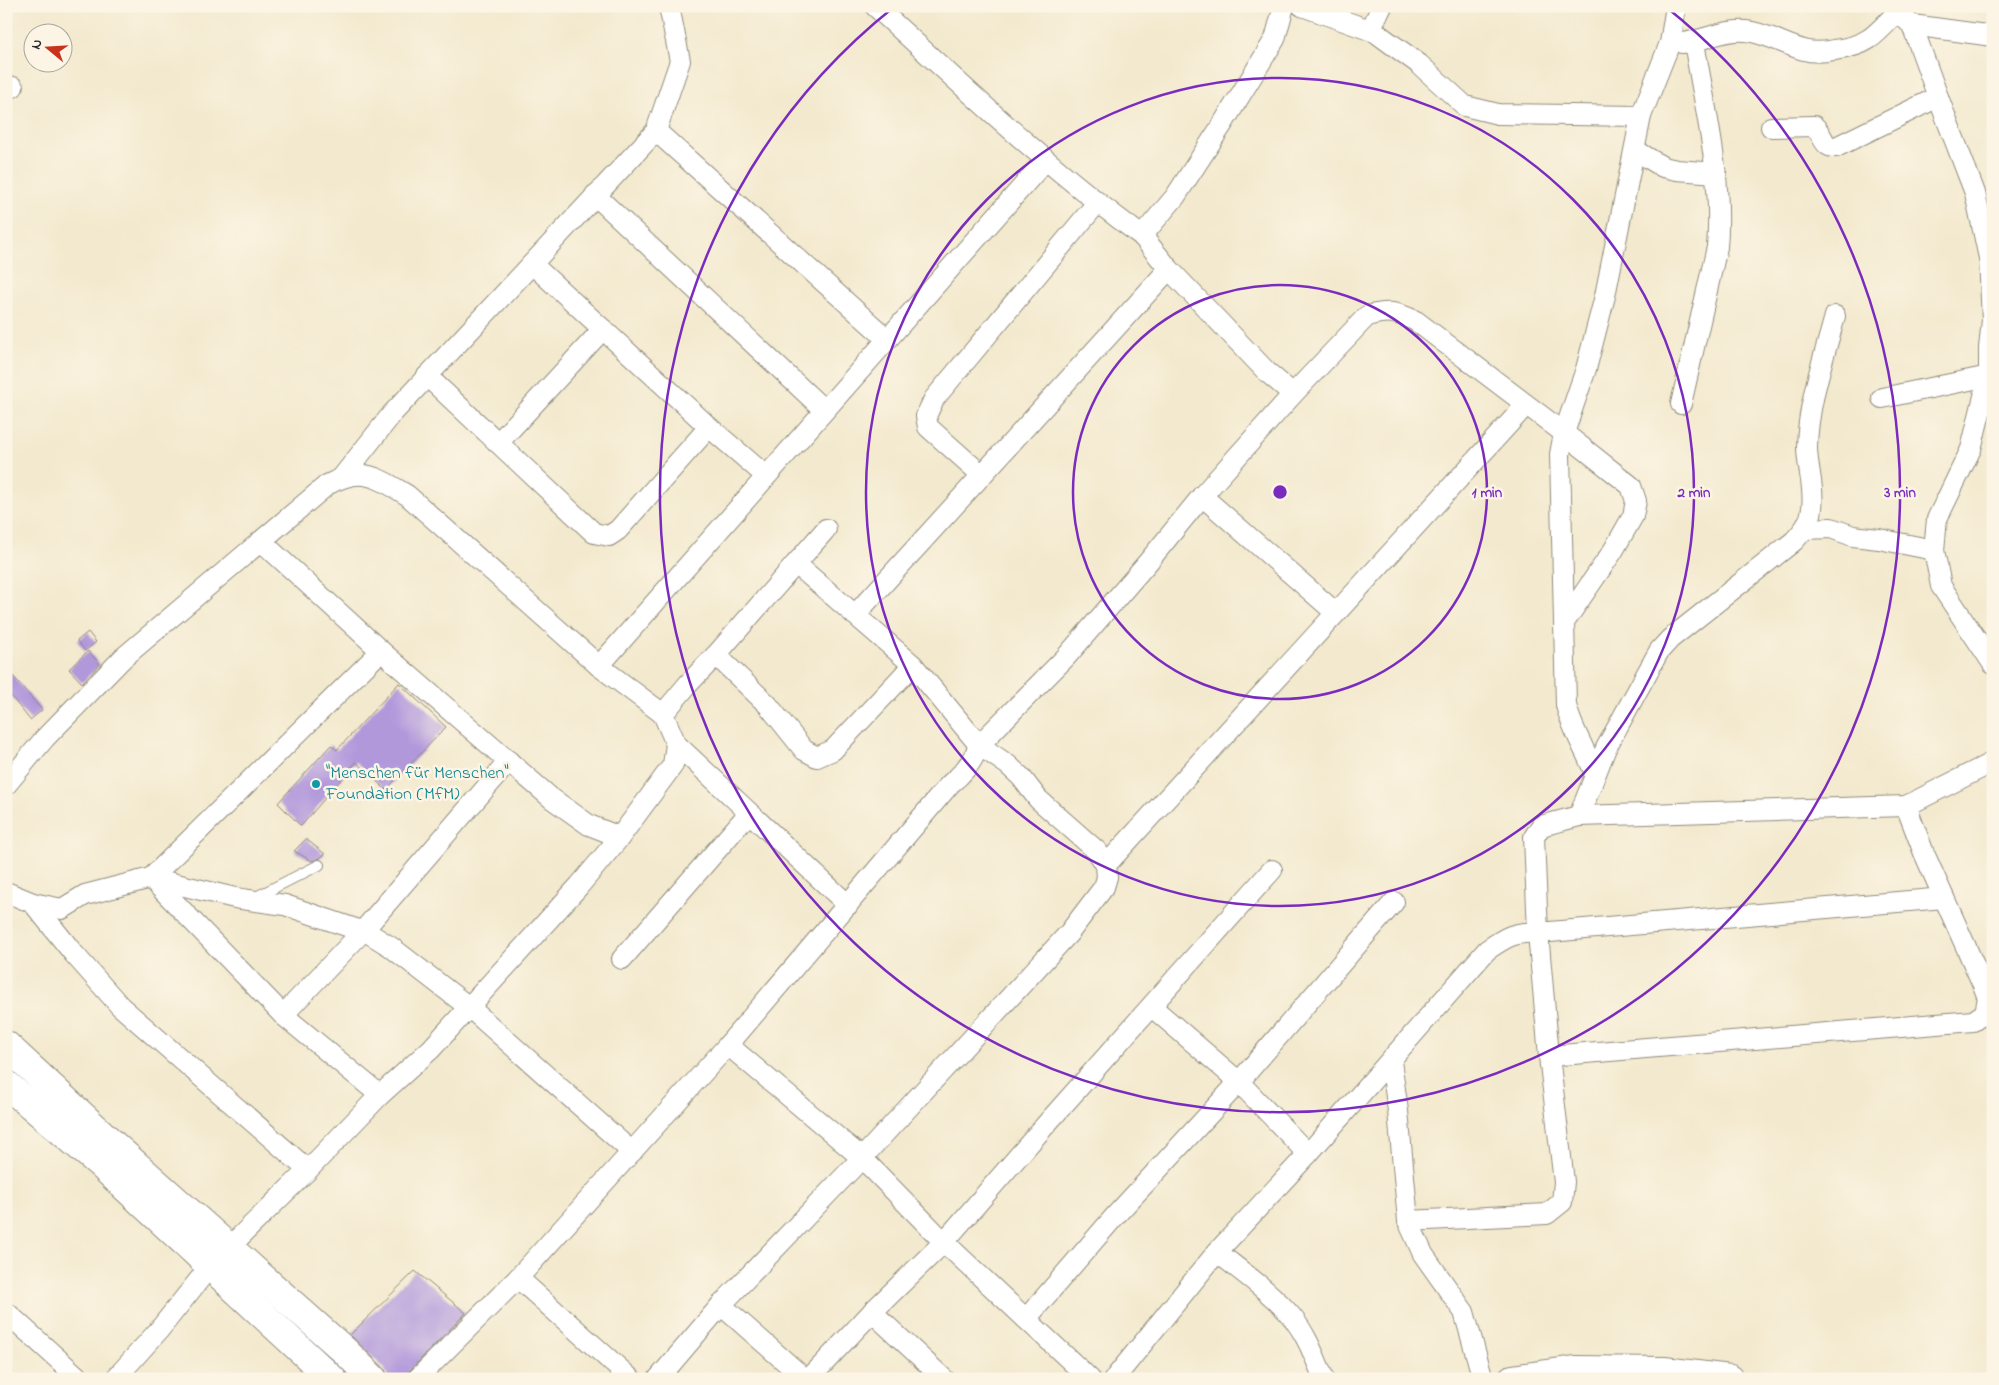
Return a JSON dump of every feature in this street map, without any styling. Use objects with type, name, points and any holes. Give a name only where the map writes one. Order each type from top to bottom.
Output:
[{"type":"main road","points":[[6,1045],[115,1146],[221,1257],[330,1378]]},
{"type":"main road","points":[[6,1084],[99,1163],[221,1257],[373,1379]]},
{"type":"main road","points":[[1512,1379],[1575,1370],[1664,1371],[1730,1379]]},
{"type":"street","points":[[6,785],[45,738],[124,658],[327,485],[343,476],[392,414],[656,131],[680,61],[669,6]]},
{"type":"street","points":[[875,6],[1045,161],[1142,236],[1170,269],[1267,372],[1293,394]]},
{"type":"street","points":[[1142,236],[1174,197],[1222,125],[1275,39],[1284,6]]},
{"type":"street","points":[[1302,6],[1371,29],[1420,64],[1465,106],[1498,114],[1641,116]]},
{"type":"street","points":[[1371,29],[1382,6]]},
{"type":"street","points":[[1595,774],[1588,755],[1574,730],[1566,705],[1560,454],[1564,433],[1586,369],[1606,296],[1641,116],[1670,43],[1676,6]]},
{"type":"street","points":[[1670,43],[1694,42],[1732,31],[1745,31],[1770,36],[1805,50],[1821,52],[1850,48],[1864,43],[1901,15],[1993,36]]},
{"type":"street","points":[[1901,15],[1984,192],[1992,290],[1989,376],[1971,449],[1937,519],[1934,550],[1941,586],[1993,664]]},
{"type":"street","points":[[1681,404],[1717,246],[1718,229],[1716,173],[1694,42]]},
{"type":"street","points":[[1771,127],[1814,126],[1830,148],[1836,147],[1938,97]]},
{"type":"street","points":[[656,131],[886,339]]},
{"type":"street","points":[[1635,150],[1663,167],[1716,173]]},
{"type":"street","points":[[599,666],[1045,161]]},
{"type":"street","points":[[595,195],[824,410]]},
{"type":"street","points":[[982,475],[928,427],[926,416],[934,398],[1097,203]]},
{"type":"street","points":[[532,264],[709,427],[766,476]]},
{"type":"street","points":[[854,615],[1170,269]]},
{"type":"street","points":[[416,1379],[518,1278],[728,1045],[950,784],[963,774],[974,759],[980,745],[1066,657],[1202,496],[1293,394],[1367,316],[1383,311],[1398,313],[1416,321],[1631,486],[1636,501],[1633,516],[1613,551],[1565,621]]},
{"type":"street","points":[[1579,816],[1606,748],[1658,651],[1670,639],[1794,541],[1806,529],[1812,508],[1807,449],[1808,430],[1819,376],[1835,316]]},
{"type":"street","points":[[498,442],[603,329]]},
{"type":"street","points":[[427,376],[594,533],[609,536],[618,530],[709,427]]},
{"type":"street","points":[[1882,398],[1989,376]]},
{"type":"street","points":[[1106,865],[1526,405]]},
{"type":"street","points":[[343,476],[361,474],[379,479],[407,495],[599,666],[663,714],[676,744],[848,905]]},
{"type":"street","points":[[1202,496],[1336,613]]},
{"type":"street","points":[[1806,529],[1831,528],[1852,536],[1879,539],[1934,550]]},
{"type":"street","points":[[663,714],[826,530]]},
{"type":"street","points":[[261,541],[381,651],[551,798],[589,825],[620,837]]},
{"type":"street","points":[[658,1379],[721,1305],[862,1158],[1069,932],[1104,887],[1107,877],[1106,865],[1097,851],[1038,798],[1021,777],[1008,765],[980,745],[913,665],[796,564]]},
{"type":"street","points":[[151,878],[381,651]]},
{"type":"street","points":[[716,656],[768,705],[804,750],[817,757],[833,750],[913,665]]},
{"type":"street","points":[[115,1379],[221,1257],[380,1095],[431,1049],[579,886],[620,837],[673,765],[676,744]]},
{"type":"street","points":[[283,1015],[362,932],[509,761]]},
{"type":"street","points":[[1408,1221],[1547,1214],[1562,1202],[1564,1182],[1549,1056],[1538,932],[1534,837],[1542,826],[1579,816],[1906,806],[1993,762]]},
{"type":"street","points":[[1549,1056],[1973,1021],[1985,1013],[1990,999],[1944,898],[1906,806]]},
{"type":"street","points":[[622,959],[749,813]]},
{"type":"street","points":[[809,1379],[872,1312],[944,1242],[1272,870]]},
{"type":"street","points":[[151,878],[283,1015],[380,1095]]},
{"type":"street","points":[[6,892],[33,903],[62,910],[85,895],[151,878],[251,900],[285,905],[362,932],[391,947],[470,1008],[632,1152]]},
{"type":"street","points":[[1114,1379],[1217,1252],[1308,1154],[1487,950],[1506,937],[1523,931],[1538,932],[1944,898]]},
{"type":"street","points":[[1026,1319],[1115,1216],[1239,1082],[1394,902]]},
{"type":"street","points":[[33,903],[74,954],[120,1006],[308,1170]]},
{"type":"street","points":[[1152,1007],[1239,1082],[1308,1154]]},
{"type":"street","points":[[728,1045],[862,1158],[944,1242],[1090,1379]]},
{"type":"street","points":[[1391,1061],[1398,1111],[1408,1221],[1423,1254],[1464,1312],[1483,1379]]},
{"type":"street","points":[[1217,1252],[1293,1318],[1306,1338],[1324,1379]]},
{"type":"street","points":[[518,1278],[631,1379]]},
{"type":"street","points":[[721,1305],[805,1379]]},
{"type":"street","points":[[6,1312],[80,1379]]},
{"type":"street","points":[[872,1312],[944,1379]]},
{"type":"lane","points":[[251,900],[319,865]]},
{"type":"building","points":[[88,632],[96,642],[85,651],[77,641]]},
{"type":"building","points":[[88,651],[100,664],[82,683],[69,669]]},
{"type":"building","points":[[6,668],[42,710],[30,720],[6,690]]},
{"type":"building","points":[[399,683],[446,727],[386,790],[356,762],[301,826],[278,803],[331,745],[337,750]]},
{"type":"building","points":[[306,839],[325,854],[312,861],[294,851]]},
{"type":"building","points":[[415,1271],[466,1313],[409,1371],[405,1379],[389,1379],[384,1368],[350,1335]]},
{"type":"place","name":"\"Menschen für Menschen\" Foundation (MfM)","points":[[316,784]]}]
